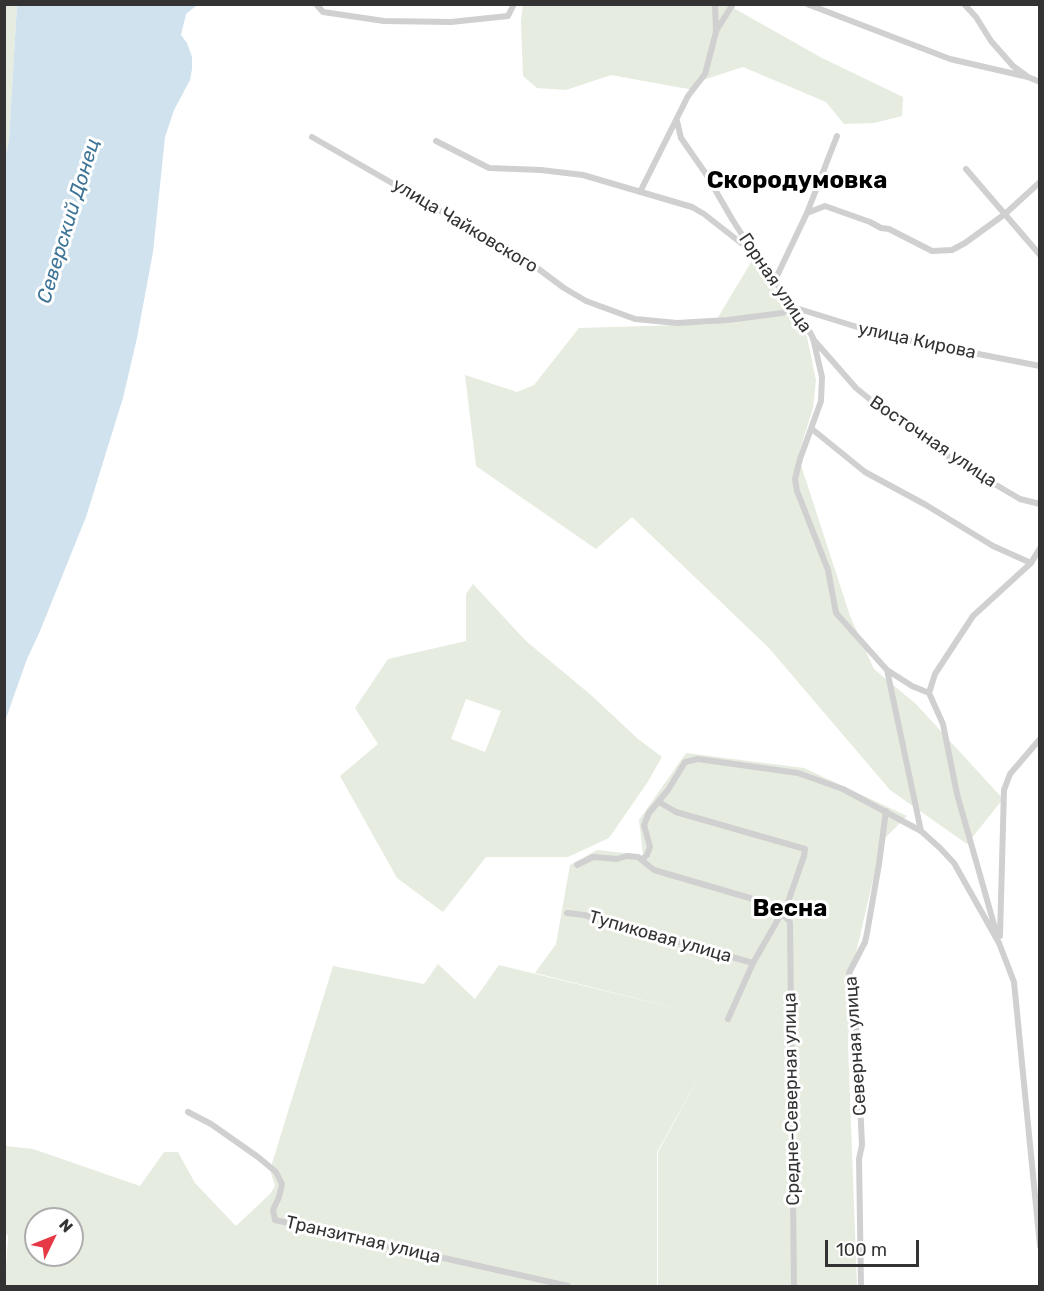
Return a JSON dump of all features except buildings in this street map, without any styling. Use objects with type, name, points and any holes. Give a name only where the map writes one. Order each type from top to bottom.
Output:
[{"type":"street","points":[[316,4],[323,12],[384,21],[451,22],[507,16],[514,4]]},
{"type":"street","points":[[715,4],[716,32]]},
{"type":"street","points":[[640,192],[688,96],[705,74],[716,32],[733,4]]},
{"type":"street","points":[[807,4],[950,59],[1028,77],[1040,82]]},
{"type":"street","points":[[964,4],[976,17],[991,41],[1013,66],[1028,77]]},
{"type":"street","name":"Горная улица","points":[[676,121],[681,138],[706,174],[755,255],[796,309],[813,339],[823,387],[821,401],[795,479],[797,491],[828,570],[836,613],[887,670],[912,686],[929,693]]},
{"type":"street","points":[[775,280],[807,213],[837,136]]},
{"type":"street","name":"улица Чайковского","points":[[312,137],[517,253],[564,288],[586,301],[635,319],[677,323],[728,320],[796,309]]},
{"type":"street","points":[[436,141],[489,168],[541,170],[583,175],[692,207],[712,219],[755,255]]},
{"type":"street","points":[[966,169],[1040,255]]},
{"type":"street","points":[[807,213],[825,206],[888,229],[932,251],[952,250],[1005,214],[1040,182]]},
{"type":"street","name":"улица Кирова","points":[[796,309],[886,336],[1040,366]]},
{"type":"street","name":"Восточная улица","points":[[813,339],[856,388],[883,410],[952,459],[1020,499],[1040,504]]},
{"type":"street","points":[[812,429],[865,472],[926,504],[993,546],[1031,563]]},
{"type":"street","points":[[1040,548],[1031,563],[972,616],[935,674],[929,693],[943,724],[957,794],[999,943],[1014,982],[1040,1246]]},
{"type":"street","points":[[887,670],[921,831]]},
{"type":"street","points":[[999,943],[1004,790],[1010,774],[1040,739]]},
{"type":"street","points":[[643,859],[650,847],[650,841],[645,832],[645,820],[677,777],[685,762],[698,759],[798,773],[843,789],[921,831],[954,863],[999,943]]},
{"type":"street","points":[[659,802],[676,812],[805,849],[783,911],[753,963],[728,1019]]},
{"type":"street","name":"Северная улица","points":[[861,1287],[860,1081],[854,992],[849,973],[865,942],[886,811]]},
{"type":"street","points":[[577,865],[594,857],[617,859],[627,856],[643,859],[654,870],[783,911]]},
{"type":"street","name":"Средне-Северная улица","points":[[783,911],[790,922],[794,1287]]},
{"type":"street","name":"Тупиковая улица","points":[[567,913],[584,915],[753,963]]},
{"type":"street","name":"Транзитная улица","points":[[188,1112],[211,1124],[276,1172],[282,1184],[273,1210],[275,1220],[568,1287]]},
{"type":"shaded area","points":[[523,4],[728,5],[822,58],[903,97],[902,116],[874,123],[844,124],[826,102],[743,67],[703,80],[694,90],[611,75],[566,90],[537,88],[523,76],[521,21]]},
{"type":"shaded area","points":[[5,5],[17,5],[9,140],[5,166]]},
{"type":"shaded area","points":[[753,259],[807,337],[816,380],[813,408],[798,456],[850,616],[874,669],[916,704],[1003,799],[967,844],[890,790],[769,648],[632,517],[596,549],[476,466],[465,375],[517,392],[534,385],[579,328],[714,324]]},
{"type":"shaded area","points":[[473,584],[526,641],[591,695],[638,739],[662,757],[609,838],[568,857],[486,857],[443,912],[397,878],[340,776],[378,744],[355,708],[388,659],[466,641],[466,594]],"holes":[[[466,699],[501,711],[485,752],[451,739]]]},
{"type":"shaded area","points":[[686,753],[804,768],[907,816],[882,841],[853,966],[848,1044],[857,1286],[658,1286],[658,1152],[706,1064],[657,1152],[657,1286],[5,1286],[8,1236],[4,1232],[5,1146],[33,1149],[140,1186],[164,1152],[178,1152],[195,1183],[236,1226],[270,1194],[275,1186],[270,1170],[333,966],[424,984],[438,964],[475,999],[499,965],[711,1017],[535,973],[556,944],[570,865],[597,850],[643,855],[639,820]]},
{"type":"water","name":"Северский Донец","points":[[17,5],[197,5],[186,14],[181,35],[192,57],[192,69],[190,80],[174,110],[165,137],[153,252],[123,398],[86,517],[27,659],[5,721],[4,166],[9,140]]},
{"type":"district","name":"Скородумовка","points":[[797,181]]},
{"type":"district","name":"Весна","points":[[790,909]]}]
